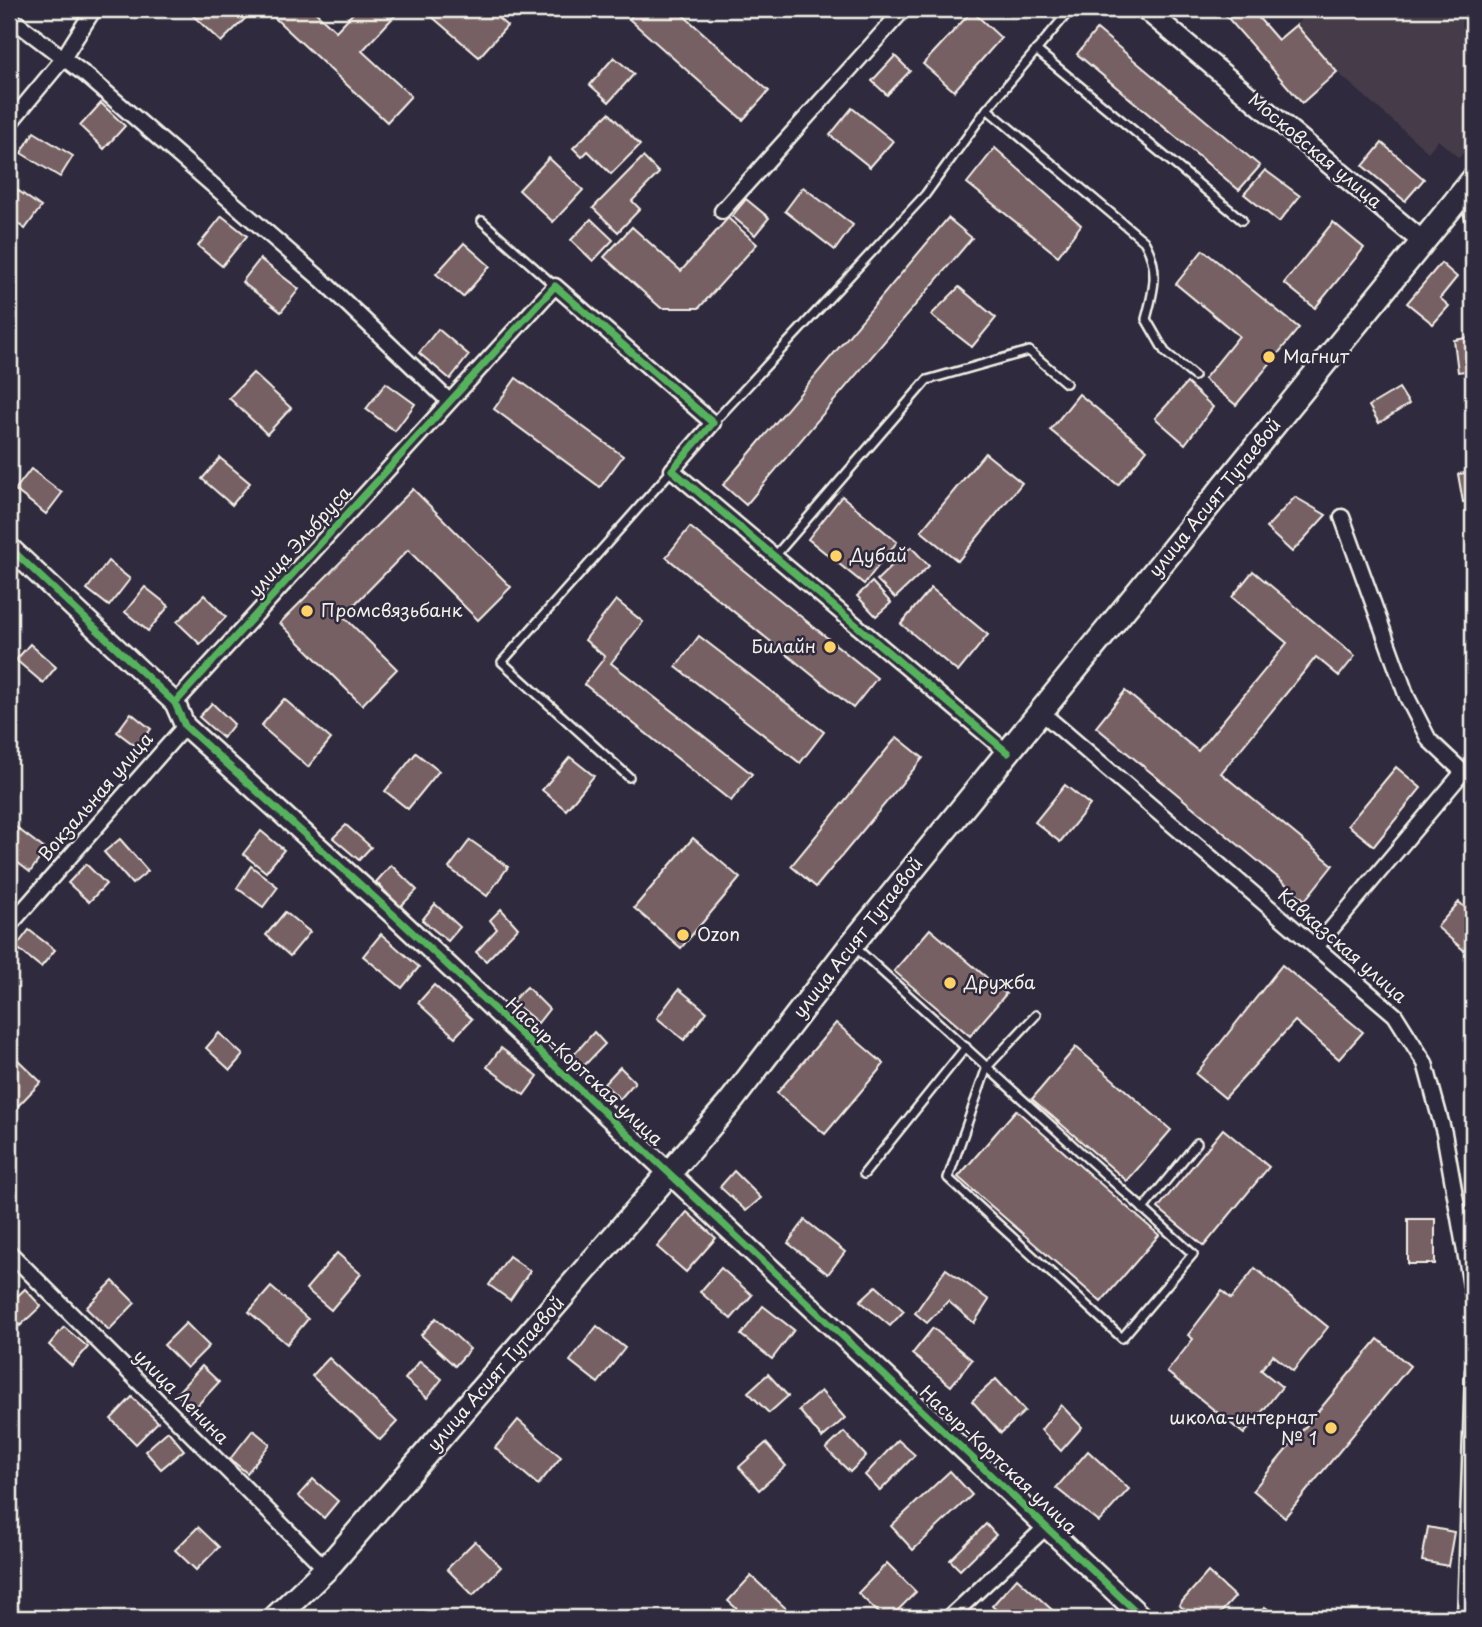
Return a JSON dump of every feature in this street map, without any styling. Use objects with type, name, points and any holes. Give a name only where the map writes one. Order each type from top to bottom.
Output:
[{"type":"main road","points":[[1423,242],[1470,184]]},
{"type":"main road","name":"улица Асият Тутаевой","points":[[275,1618],[326,1569],[670,1175],[852,944],[1423,242]]},
{"type":"street","points":[[9,124],[62,60],[93,9]]},
{"type":"street","points":[[722,211],[904,9]]},
{"type":"street","name":"Московская улица","points":[[1145,9],[1423,242]]},
{"type":"street","points":[[9,17],[62,60],[87,76],[323,281],[449,401]]},
{"type":"street","points":[[1470,184],[1473,217]]},
{"type":"street","points":[[555,286],[713,423],[672,470],[1008,753]]},
{"type":"street","name":"улица Эльбруса","points":[[175,704],[555,286]]},
{"type":"street","points":[[1316,947],[1468,771],[1429,740],[1408,697],[1342,517]]},
{"type":"street","name":"Насыр-Кортская улица","points":[[9,547],[175,704],[185,726],[395,916],[1143,1618]]},
{"type":"street","name":"Кавказская улица","points":[[1041,712],[1395,1015],[1425,1062],[1444,1133],[1473,1297]]},
{"type":"street","name":"Вокзальная улица","points":[[9,926],[185,726]]},
{"type":"street","name":"улица Ленина","points":[[9,1252],[326,1569]]},
{"type":"street","points":[[1465,1618],[1473,1371]]},
{"type":"street","points":[[948,1618],[1046,1527]]},
{"type":"lane","points":[[713,423],[925,195],[987,109],[1071,9]]},
{"type":"lane","points":[[1036,50],[1242,220]]},
{"type":"lane","points":[[987,109],[1144,241],[1154,258],[1155,279],[1146,319],[1165,352],[1194,376]]},
{"type":"lane","points":[[482,221],[555,286]]},
{"type":"lane","points":[[774,556],[927,380],[1029,351],[1066,383]]},
{"type":"lane","points":[[629,777],[502,662],[672,470]]},
{"type":"lane","points":[[852,944],[966,1048],[987,1067],[1143,1209],[1193,1254],[1122,1338],[948,1178],[987,1067],[1036,1015]]},
{"type":"lane","points":[[864,1174],[966,1048]]},
{"type":"lane","points":[[1143,1209],[1197,1143]]},
{"type":"shaded area","points":[[1313,9],[1473,9],[1473,142],[1459,158],[1438,140],[1428,152],[1337,72],[1296,25]]},
{"type":"building","points":[[186,9],[255,9],[221,42]]},
{"type":"building","points":[[265,9],[312,9],[336,31],[357,9],[401,9],[362,51],[411,96],[387,122]]},
{"type":"building","points":[[423,9],[488,9],[507,26],[479,57]]},
{"type":"building","points":[[638,9],[676,9],[769,91],[743,120],[629,19]]},
{"type":"building","points":[[1220,9],[1251,9],[1278,40],[1296,25],[1337,72],[1302,103]]},
{"type":"building","points":[[972,11],[1001,38],[954,91],[923,64]]},
{"type":"building","points":[[1097,29],[1260,166],[1239,190],[1077,54]]},
{"type":"building","points":[[895,56],[910,71],[887,95],[872,81]]},
{"type":"building","points":[[614,57],[634,74],[609,102],[590,85]]},
{"type":"building","points":[[101,103],[125,126],[104,149],[80,126]]},
{"type":"building","points":[[852,108],[893,141],[870,167],[830,135]]},
{"type":"building","points":[[609,113],[640,145],[611,174],[588,151],[582,157],[573,148]]},
{"type":"building","points":[[34,132],[73,156],[60,177],[21,153]]},
{"type":"building","points":[[1382,143],[1424,179],[1405,201],[1363,166]]},
{"type":"building","points":[[995,148],[1081,225],[1058,256],[967,183]]},
{"type":"building","points":[[643,157],[659,173],[632,201],[640,209],[618,232],[593,208]]},
{"type":"building","points":[[549,158],[583,190],[553,222],[519,190]]},
{"type":"building","points":[[1265,170],[1300,196],[1279,222],[1244,194]]},
{"type":"building","points":[[9,184],[41,207],[25,229],[9,217]]},
{"type":"building","points":[[803,187],[853,225],[835,250],[785,211]]},
{"type":"building","points":[[746,199],[769,218],[755,235],[732,216]]},
{"type":"building","points":[[222,216],[247,236],[222,266],[198,246]]},
{"type":"building","points":[[728,218],[757,244],[699,308],[661,308],[604,257],[632,227],[681,271]]},
{"type":"building","points":[[948,218],[972,238],[746,505],[723,485]]},
{"type":"building","points":[[591,219],[613,240],[593,261],[571,240]]},
{"type":"building","points":[[1333,222],[1364,248],[1315,308],[1284,283]]},
{"type":"building","points":[[464,243],[490,266],[463,297],[436,274]]},
{"type":"building","points":[[1203,250],[1299,328],[1236,405],[1204,379],[1239,336],[1176,284]]},
{"type":"building","points":[[260,259],[299,289],[281,312],[242,282]]},
{"type":"building","points":[[1441,263],[1457,277],[1440,298],[1449,306],[1433,324],[1407,303]]},
{"type":"building","points":[[959,287],[996,318],[972,347],[931,315]]},
{"type":"building","points":[[438,329],[469,355],[450,379],[419,353]]},
{"type":"building","points":[[1473,337],[1473,370],[1458,372],[1454,340]]},
{"type":"building","points":[[253,373],[291,408],[267,434],[229,398]]},
{"type":"building","points":[[516,378],[623,456],[600,487],[494,409]]},
{"type":"building","points":[[386,383],[415,404],[395,431],[366,409]]},
{"type":"building","points":[[1187,383],[1213,407],[1185,444],[1155,418]]},
{"type":"building","points":[[1399,388],[1409,404],[1379,423],[1369,406]]},
{"type":"building","points":[[1079,394],[1147,450],[1118,485],[1050,430]]},
{"type":"building","points":[[985,453],[1022,483],[958,561],[921,531]]},
{"type":"building","points":[[220,458],[250,483],[232,505],[202,479]]},
{"type":"building","points":[[31,469],[62,493],[46,514],[15,490]]},
{"type":"building","points":[[1473,472],[1473,500],[1463,502],[1458,474]]},
{"type":"building","points":[[413,489],[511,587],[478,620],[408,550],[343,616],[397,669],[362,705],[280,623]]},
{"type":"building","points":[[842,496],[897,542],[864,584],[808,539]]},
{"type":"building","points":[[1295,497],[1326,515],[1292,552],[1266,528]]},
{"type":"building","points":[[690,527],[877,678],[853,708],[666,557]]},
{"type":"building","points":[[911,547],[929,566],[895,598],[877,580]]},
{"type":"building","points":[[108,561],[130,579],[109,606],[87,589]]},
{"type":"building","points":[[1253,571],[1355,656],[1339,676],[1316,657],[1221,773],[1333,865],[1305,900],[1096,727],[1125,691],[1198,751],[1287,643],[1232,597]]},
{"type":"building","points":[[872,582],[891,603],[876,616],[857,596]]},
{"type":"building","points":[[145,587],[169,606],[148,631],[125,612]]},
{"type":"building","points":[[931,588],[988,635],[958,672],[901,624]]},
{"type":"building","points":[[204,595],[226,617],[200,644],[177,622]]},
{"type":"building","points":[[616,600],[643,622],[611,663],[752,774],[731,801],[584,684],[605,657],[585,640]]},
{"type":"building","points":[[699,636],[824,732],[800,763],[676,667]]},
{"type":"building","points":[[30,644],[56,667],[43,683],[16,660]]},
{"type":"building","points":[[284,699],[331,739],[308,767],[261,726]]},
{"type":"building","points":[[212,703],[234,724],[223,738],[199,717]]},
{"type":"building","points":[[131,713],[151,729],[137,747],[117,732]]},
{"type":"building","points":[[897,737],[923,758],[816,887],[791,866]]},
{"type":"building","points":[[416,753],[439,771],[408,809],[385,791]]},
{"type":"building","points":[[570,757],[594,776],[566,810],[542,790]]},
{"type":"building","points":[[1396,767],[1421,788],[1374,846],[1348,825]]},
{"type":"building","points":[[1065,785],[1090,805],[1060,842],[1035,822]]},
{"type":"building","points":[[9,822],[46,850],[30,872],[9,856]]},
{"type":"building","points":[[346,825],[371,847],[359,860],[333,838]]},
{"type":"building","points":[[261,831],[284,850],[266,872],[243,854]]},
{"type":"building","points":[[693,838],[740,878],[681,948],[634,908]]},
{"type":"building","points":[[120,839],[148,871],[132,884],[104,852]]},
{"type":"building","points":[[470,840],[508,867],[487,896],[449,868]]},
{"type":"building","points":[[86,864],[106,884],[89,902],[68,883]]},
{"type":"building","points":[[391,865],[417,890],[400,907],[376,882]]},
{"type":"building","points":[[251,866],[278,887],[263,907],[237,888]]},
{"type":"building","points":[[1459,902],[1473,915],[1473,945],[1467,953],[1437,927]]},
{"type":"building","points":[[435,904],[460,927],[448,941],[422,920]]},
{"type":"building","points":[[501,909],[518,928],[486,961],[476,952],[497,929],[490,920]]},
{"type":"building","points":[[285,912],[310,932],[290,956],[266,935]]},
{"type":"building","name":"Дружба","points":[[930,929],[1006,994],[970,1036],[894,971]]},
{"type":"building","points":[[29,930],[55,950],[41,967],[16,947]]},
{"type":"building","points":[[381,934],[419,967],[402,988],[363,956]]},
{"type":"building","points":[[1282,965],[1363,1032],[1339,1059],[1295,1021],[1225,1098],[1196,1074]]},
{"type":"building","points":[[434,985],[472,1019],[455,1037],[418,1003]]},
{"type":"building","points":[[527,987],[549,1009],[538,1023],[512,1001]]},
{"type":"building","points":[[679,989],[707,1012],[684,1040],[657,1018]]},
{"type":"building","points":[[836,1023],[884,1064],[825,1134],[777,1093]]},
{"type":"building","points":[[594,1032],[605,1044],[581,1069],[569,1060]]},
{"type":"building","points":[[219,1033],[243,1055],[230,1070],[206,1048]]},
{"type":"building","points":[[1076,1047],[1171,1130],[1127,1181],[1032,1099]]},
{"type":"building","points":[[501,1048],[538,1076],[524,1095],[487,1067]]},
{"type":"building","points":[[17,1059],[41,1082],[16,1108],[9,1101],[9,1069]]},
{"type":"building","points":[[620,1067],[635,1082],[620,1099],[604,1084]]},
{"type":"building","points":[[1016,1110],[1159,1235],[1101,1302],[958,1177]]},
{"type":"building","points":[[1223,1129],[1269,1167],[1204,1246],[1158,1208]]},
{"type":"building","points":[[734,1171],[761,1198],[746,1211],[720,1187]]},
{"type":"building","points":[[687,1212],[716,1238],[686,1272],[657,1247]]},
{"type":"building","points":[[1408,1219],[1435,1219],[1435,1264],[1408,1264]]},
{"type":"building","points":[[805,1220],[845,1252],[828,1274],[788,1243]]},
{"type":"building","points":[[337,1253],[361,1274],[331,1310],[306,1289]]},
{"type":"building","points":[[509,1256],[530,1271],[510,1300],[489,1285]]},
{"type":"building","points":[[721,1268],[752,1295],[731,1319],[700,1292]]},
{"type":"building","points":[[1255,1268],[1328,1327],[1293,1371],[1273,1355],[1261,1370],[1282,1387],[1244,1434],[1167,1372],[1193,1339],[1188,1335],[1222,1291],[1231,1299]]},
{"type":"building","points":[[946,1269],[989,1300],[974,1323],[948,1301],[927,1323],[915,1313]]},
{"type":"building","points":[[113,1281],[135,1303],[109,1330],[86,1308]]},
{"type":"building","points":[[876,1286],[904,1311],[890,1326],[860,1301]]},
{"type":"building","points":[[271,1287],[308,1319],[287,1344],[249,1312]]},
{"type":"building","points":[[25,1289],[41,1306],[20,1326],[9,1313],[9,1304]]},
{"type":"building","points":[[763,1306],[794,1330],[772,1359],[741,1335]]},
{"type":"building","points":[[436,1318],[470,1349],[455,1366],[421,1335]]},
{"type":"building","points":[[186,1323],[209,1346],[187,1368],[164,1345]]},
{"type":"building","points":[[597,1326],[625,1348],[598,1383],[570,1361]]},
{"type":"building","points":[[64,1327],[88,1347],[72,1366],[49,1345]]},
{"type":"building","points":[[933,1328],[972,1360],[951,1386],[912,1354]]},
{"type":"building","name":"школа-интернат № 1","points":[[1378,1339],[1410,1366],[1285,1517],[1253,1490]]},
{"type":"building","points":[[329,1358],[397,1422],[380,1440],[312,1376]]},
{"type":"building","points":[[420,1361],[442,1379],[427,1398],[405,1379]]},
{"type":"building","points":[[202,1366],[219,1382],[193,1410],[176,1394]]},
{"type":"building","points":[[768,1374],[788,1396],[769,1413],[748,1392]]},
{"type":"building","points":[[996,1379],[1025,1411],[1001,1433],[972,1401]]},
{"type":"building","points":[[821,1391],[845,1418],[822,1438],[799,1410]]},
{"type":"building","points":[[132,1397],[158,1422],[136,1444],[111,1419]]},
{"type":"building","points":[[1061,1405],[1082,1427],[1061,1451],[1041,1430]]},
{"type":"building","points":[[518,1420],[561,1457],[538,1485],[495,1448]]},
{"type":"building","points":[[253,1430],[270,1444],[247,1473],[230,1459]]},
{"type":"building","points":[[168,1431],[184,1450],[161,1469],[145,1451]]},
{"type":"building","points":[[844,1432],[866,1456],[850,1472],[826,1449]]},
{"type":"building","points":[[898,1440],[915,1455],[880,1491],[865,1475]]},
{"type":"building","points":[[766,1443],[786,1466],[759,1490],[739,1467]]},
{"type":"building","points":[[1088,1451],[1129,1489],[1099,1522],[1056,1488]]},
{"type":"building","points":[[950,1471],[972,1495],[913,1550],[891,1526]]},
{"type":"building","points":[[313,1479],[338,1501],[324,1518],[298,1496]]},
{"type":"building","points":[[986,1524],[996,1535],[960,1570],[950,1560]]},
{"type":"building","points":[[198,1527],[219,1547],[196,1570],[175,1550]]},
{"type":"building","points":[[1428,1527],[1454,1532],[1448,1566],[1422,1561]]},
{"type":"building","points":[[475,1541],[501,1567],[473,1595],[447,1569]]},
{"type":"building","points":[[887,1563],[916,1592],[890,1618],[884,1618],[858,1593]]},
{"type":"building","points":[[1208,1572],[1235,1597],[1216,1618],[1194,1618],[1179,1605]]},
{"type":"building","points":[[751,1576],[790,1612],[785,1618],[747,1618],[728,1601]]},
{"type":"building","points":[[1017,1578],[1061,1618],[1005,1618],[992,1606]]},
{"type":"building","points":[[1265,1607],[1281,1618],[1257,1618]]},
{"type":"cycle path","points":[[175,703],[555,286],[713,423],[672,470],[1008,753]]},
{"type":"cycle path","points":[[9,547],[175,703],[185,726],[395,916],[1143,1618]]},
{"type":"place","name":"Магнит","points":[[1269,357]]},
{"type":"place","name":"Дубай","points":[[836,556]]},
{"type":"place","name":"Промсвязьбанк","points":[[307,611]]},
{"type":"place","name":"Билайн","points":[[830,647]]},
{"type":"place","name":"Ozon","points":[[683,935]]},
{"type":"place","name":"Дружба","points":[[950,983]]},
{"type":"place","name":"школа-интернат № 1","points":[[1331,1428]]}]
